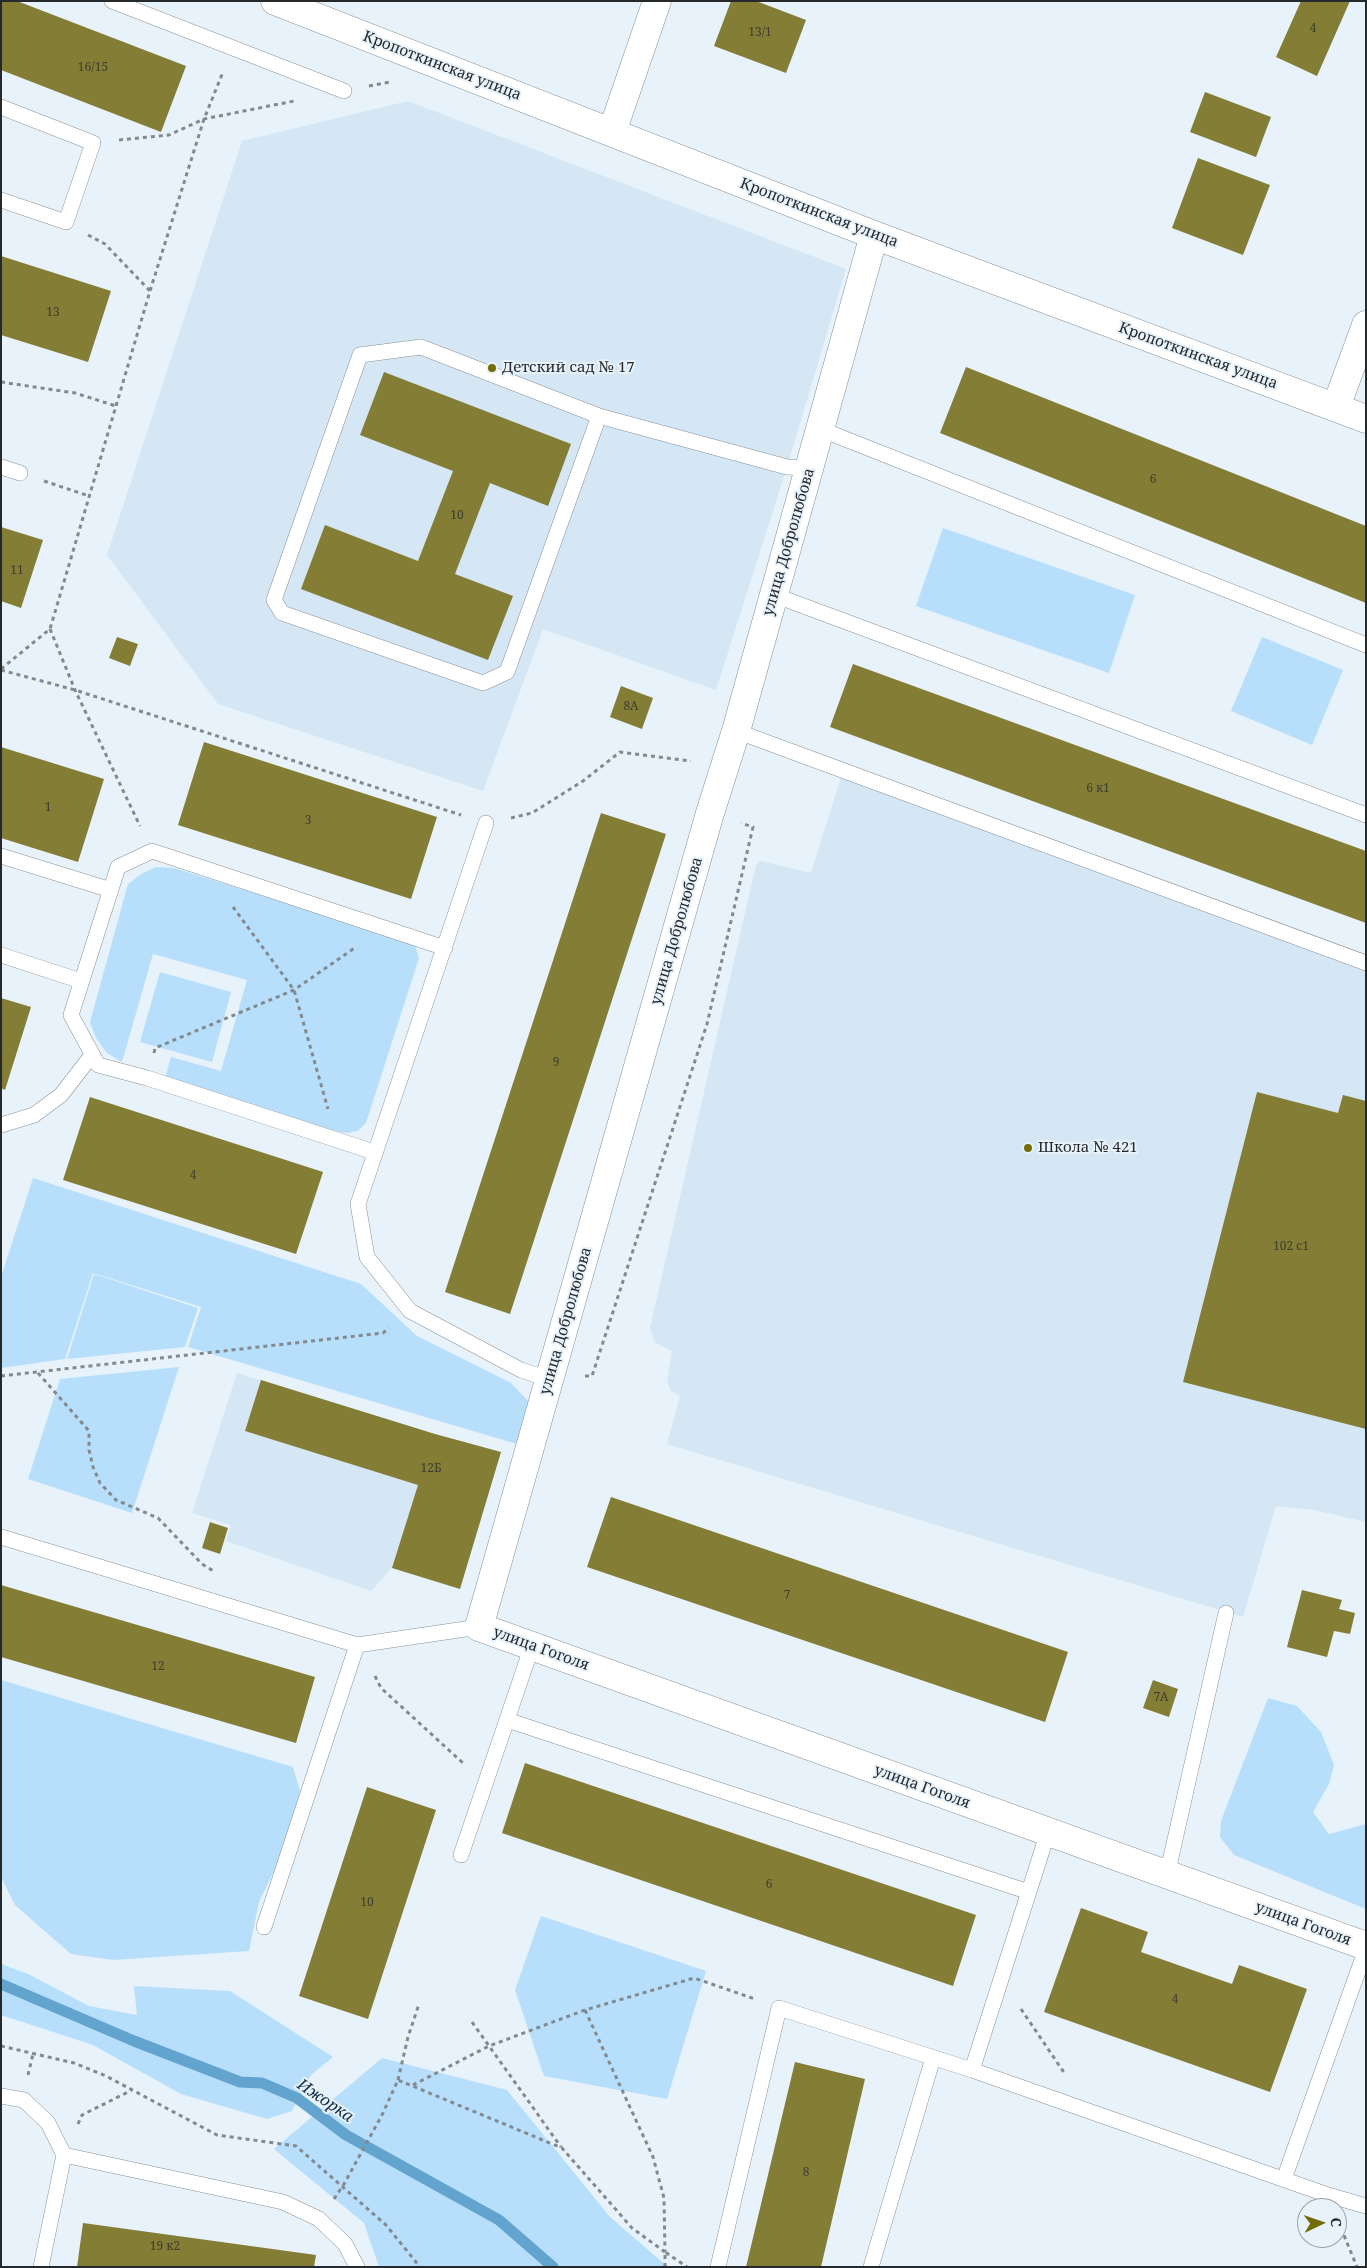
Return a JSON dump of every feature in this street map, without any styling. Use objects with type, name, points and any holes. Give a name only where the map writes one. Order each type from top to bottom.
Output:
[{"type":"street","name":"Кропоткинская улица","points":[[275,1],[874,235],[1366,419]]},
{"type":"street","points":[[612,132],[657,1]]},
{"type":"street","name":"улица Добролюбова","points":[[479,1627],[710,813],[736,731],[874,235]]},
{"type":"street","points":[[1336,407],[1366,325]]},
{"type":"street","name":"улица Гоголя","points":[[479,1627],[1366,1947]]},
{"type":"lane","points":[[112,1],[344,91]]},
{"type":"lane","points":[[1,107],[93,143],[66,222],[1,200]]},
{"type":"lane","points":[[599,416],[507,672],[483,683],[282,613],[274,600],[360,355],[421,347],[599,416],[787,467],[810,468]]},
{"type":"lane","points":[[820,428],[1366,646]]},
{"type":"lane","points":[[1,467],[20,473]]},
{"type":"lane","points":[[774,595],[1366,815]]},
{"type":"lane","points":[[736,731],[1366,964]]},
{"type":"lane","points":[[486,823],[358,1204],[367,1257],[410,1311],[521,1370],[549,1379]]},
{"type":"lane","points":[[374,1152],[147,1078],[98,1065],[70,1015],[118,868],[152,851],[445,948]]},
{"type":"lane","points":[[1,856],[111,890]]},
{"type":"lane","points":[[1,955],[81,981]]},
{"type":"lane","points":[[1,1125],[34,1115],[61,1095],[92,1056]]},
{"type":"lane","points":[[1,1537],[357,1645],[479,1627]]},
{"type":"lane","points":[[1167,1875],[1226,1612]]},
{"type":"lane","points":[[264,1927],[357,1645]]},
{"type":"lane","points":[[461,1855],[532,1646]]},
{"type":"lane","points":[[507,1720],[1029,1892]]},
{"type":"lane","points":[[972,2070],[1048,1832]]},
{"type":"lane","points":[[1284,2179],[1366,1947]]},
{"type":"lane","points":[[718,2267],[779,2008],[972,2070],[1366,2206]]},
{"type":"lane","points":[[871,2267],[932,2058]]},
{"type":"lane","points":[[1,2096],[24,2100],[48,2122],[64,2155],[41,2267]]},
{"type":"lane","points":[[64,2155],[283,2202],[319,2219],[345,2244],[357,2267]]},
{"type":"path","points":[[1,670],[50,629],[150,291],[204,119],[232,48]]},
{"type":"path","points":[[93,143],[169,135],[204,119],[396,81]]},
{"type":"path","points":[[66,222],[105,244],[150,291]]},
{"type":"path","points":[[1,382],[75,393],[116,406]]},
{"type":"path","points":[[20,473],[89,496]]},
{"type":"path","points":[[50,629],[76,690],[152,851]]},
{"type":"path","points":[[1,670],[76,690],[486,823],[532,813],[583,781],[620,752],[724,766]]},
{"type":"path","points":[[549,1379],[592,1376],[707,1024],[752,827],[710,813]]},
{"type":"path","points":[[205,868],[294,990],[337,1140]]},
{"type":"path","points":[[147,1078],[155,1048],[294,990],[383,927]]},
{"type":"path","points":[[1,1376],[383,1333],[410,1311]]},
{"type":"path","points":[[37,1373],[89,1431],[89,1450],[100,1483],[116,1500],[158,1518],[202,1564],[217,1573]]},
{"type":"path","points":[[357,1645],[381,1688],[485,1783]]},
{"type":"path","points":[[412,2085],[489,2046],[585,2010],[694,1978],[779,2008]]},
{"type":"path","points":[[1001,1979],[1091,2112]]},
{"type":"path","points":[[336,2196],[382,2114],[398,2080],[408,2037],[419,2004]]},
{"type":"path","points":[[585,2010],[653,2157],[664,2198],[665,2267]]},
{"type":"path","points":[[472,2022],[562,2148],[632,2228],[687,2267]]},
{"type":"path","points":[[1,2046],[74,2063],[106,2076],[217,2135],[296,2146],[386,2225],[420,2267]]},
{"type":"path","points":[[27,2080],[33,2054]]},
{"type":"path","points":[[398,2080],[562,2148]]},
{"type":"path","points":[[82,2115],[133,2090]]},
{"type":"path","points":[[1347,2242],[1357,2267]]},
{"type":"shaded area","name":"Детский сад № 17","points":[[408,101],[846,269],[787,467],[716,690],[543,629],[483,791],[218,704],[107,555],[242,141]]},
{"type":"shaded area","points":[[943,528],[1135,595],[1109,673],[916,606]]},
{"type":"shaded area","points":[[1262,637],[1343,670],[1312,745],[1231,711]]},
{"type":"shaded area","name":"Школа № 421","points":[[842,774],[1366,969],[1366,1522],[1314,1510],[1276,1506],[1243,1617],[667,1444],[680,1396],[671,1391],[667,1382],[672,1351],[655,1343],[650,1328],[756,865],[761,861],[811,873]]},
{"type":"shaded area","points":[[156,867],[174,868],[406,941],[415,946],[419,958],[366,1123],[358,1131],[346,1133],[323,1129],[165,1078],[171,1057],[221,1071],[247,980],[153,954],[122,1062],[107,1053],[96,1038],[90,1022],[128,884],[141,874]]},
{"type":"shaded area","points":[[160,972],[231,992],[212,1062],[140,1042]]},
{"type":"shaded area","points":[[33,1178],[361,1284],[417,1336],[511,1383],[530,1403],[517,1444],[188,1347],[201,1307],[93,1273],[65,1359],[1,1368],[1,1277]]},
{"type":"shaded area","points":[[94,1274],[198,1308],[185,1347],[67,1359]]},
{"type":"shaded area","points":[[179,1367],[132,1513],[28,1479],[60,1379]]},
{"type":"shaded area","points":[[237,1373],[434,1434],[501,1452],[460,1589],[392,1568],[371,1591],[226,1541],[231,1525],[192,1513]]},
{"type":"shaded area","points":[[1,1680],[293,1767],[303,1801],[285,1848],[259,1902],[249,1951],[113,1960],[71,1954],[15,1905],[1,1877]]},
{"type":"shaded area","points":[[1268,1698],[1297,1706],[1321,1732],[1334,1765],[1329,1784],[1313,1812],[1329,1834],[1366,1824],[1366,1909],[1234,1855],[1220,1837],[1221,1821]]},
{"type":"shaded area","points":[[541,1916],[706,1971],[667,2099],[544,2076],[515,1990]]},
{"type":"shaded area","points":[[1,1964],[28,1974],[89,2006],[137,2015],[134,1986],[230,1991],[333,2057],[311,2075],[292,2111],[267,2119],[181,2094],[93,2045],[1,2015]]},
{"type":"shaded area","points":[[382,2058],[507,2090],[610,2217],[668,2267],[379,2267],[364,2223],[274,2149]]},
{"type":"building","points":[[1,1],[17,1],[186,66],[161,132],[1,70]]},
{"type":"building","points":[[731,1],[756,1],[806,20],[786,73],[714,46]]},
{"type":"building","points":[[1301,1],[1350,1],[1317,76],[1276,57]]},
{"type":"building","points":[[1205,92],[1271,117],[1256,157],[1190,132]]},
{"type":"building","points":[[1198,158],[1270,185],[1243,255],[1172,228]]},
{"type":"building","points":[[1,256],[111,291],[88,362],[1,335]]},
{"type":"building","points":[[966,367],[1366,526],[1366,603],[940,433]]},
{"type":"building","points":[[384,372],[571,444],[548,506],[490,483],[455,574],[513,596],[488,660],[301,589],[325,525],[418,561],[453,471],[360,435]]},
{"type":"building","points":[[1,527],[43,540],[21,608],[1,601]]},
{"type":"building","points":[[117,637],[138,644],[130,666],[109,658]]},
{"type":"building","points":[[853,664],[1366,851],[1366,923],[830,727]]},
{"type":"building","points":[[621,686],[653,698],[642,729],[610,717]]},
{"type":"building","points":[[204,742],[437,817],[411,899],[178,825]]},
{"type":"building","points":[[1,747],[104,779],[78,862],[1,838]]},
{"type":"building","points":[[601,813],[666,834],[510,1314],[445,1292]]},
{"type":"building","points":[[1,998],[31,1007],[5,1090],[1,1088]]},
{"type":"building","points":[[1257,1092],[1338,1113],[1343,1095],[1366,1101],[1366,1429],[1183,1382]]},
{"type":"building","points":[[90,1097],[323,1172],[296,1254],[63,1180]]},
{"type":"building","points":[[261,1380],[435,1434],[501,1452],[460,1589],[392,1568],[418,1485],[245,1431]]},
{"type":"building","points":[[611,1497],[1068,1652],[1045,1722],[587,1567]]},
{"type":"building","points":[[210,1522],[228,1528],[220,1554],[202,1548]]},
{"type":"building","points":[[1,1585],[315,1677],[296,1743],[1,1657]]},
{"type":"building","points":[[1302,1590],[1342,1600],[1339,1609],[1355,1613],[1350,1634],[1334,1631],[1327,1657],[1287,1647]]},
{"type":"building","points":[[1153,1680],[1178,1689],[1169,1717],[1143,1708]]},
{"type":"building","points":[[525,1763],[976,1915],[953,1986],[502,1833]]},
{"type":"building","points":[[367,1787],[436,1810],[368,2019],[299,1996]]},
{"type":"building","points":[[1081,1908],[1148,1932],[1141,1952],[1232,1984],[1239,1965],[1307,1989],[1270,2092],[1044,2012]]},
{"type":"building","points":[[795,2062],[865,2079],[821,2267],[746,2267]]},
{"type":"building","points":[[83,2223],[316,2255],[314,2267],[77,2267]]},
{"type":"waterway","name":"Ижорка","points":[[1,1984],[134,2041],[240,2082],[262,2083],[297,2098],[346,2135],[499,2220],[553,2267]]},
{"type":"place","name":"Детский сад № 17","points":[[492,368]]},
{"type":"place","name":"Школа № 421","points":[[1028,1148]]}]
